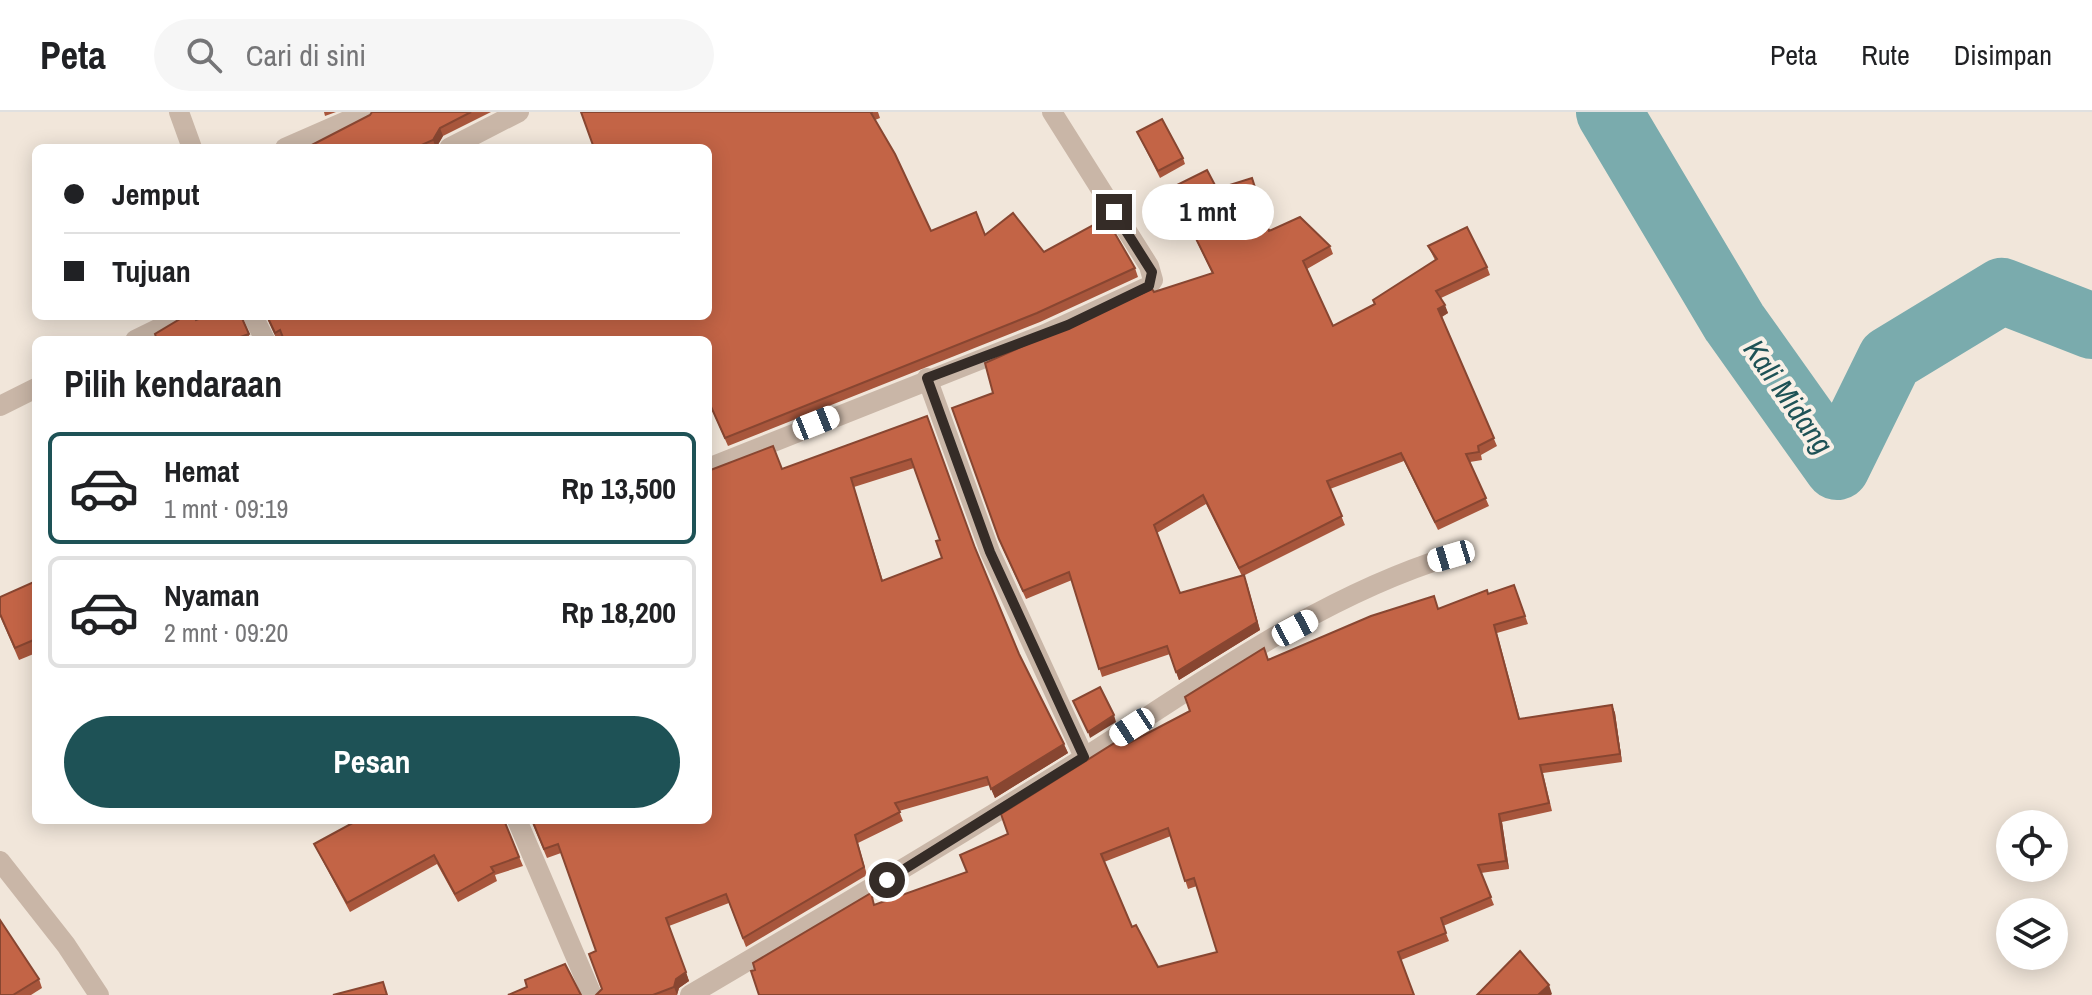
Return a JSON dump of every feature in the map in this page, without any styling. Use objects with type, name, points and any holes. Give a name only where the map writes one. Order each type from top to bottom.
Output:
[{"type":"street","points":[[179,112],[191,144]]},
{"type":"street","points":[[294,144],[367,112]]},
{"type":"street","points":[[457,144],[519,112]]},
{"type":"street","points":[[712,466],[1091,315],[1143,291],[1153,280],[1149,266],[1052,112]]},
{"type":"street","points":[[143,336],[176,320]]},
{"type":"street","points":[[927,378],[990,552],[1084,757]]},
{"type":"street","points":[[0,406],[32,390]]},
{"type":"street","points":[[690,995],[887,880],[1250,651],[1371,587],[1451,556]]},
{"type":"street","points":[[519,824],[592,995]]},
{"type":"street","points":[[0,861],[66,945],[99,995]]},
{"type":"building","points":[[372,112],[471,112],[440,128],[433,140],[424,144],[314,144]]},
{"type":"building","points":[[581,112],[872,112],[931,231],[976,212],[985,235],[1013,213],[1044,252],[1106,218],[1135,268],[1037,313],[725,438],[712,409],[712,336],[282,336],[280,330],[275,333],[269,320],[712,320],[712,144],[593,144]]},
{"type":"building","points":[[1162,119],[1183,158],[1158,171],[1137,132]]},
{"type":"building","points":[[1207,170],[1217,189],[1252,178],[1269,231],[1300,217],[1330,246],[1303,261],[1333,326],[1375,304],[1373,300],[1437,259],[1428,246],[1467,227],[1487,267],[1436,291],[1445,305],[1438,309],[1494,438],[1478,446],[1479,452],[1466,454],[1486,498],[1435,522],[1401,453],[1327,481],[1342,516],[1239,568],[1203,495],[1154,525],[1180,593],[1244,575],[1257,622],[1176,672],[1167,646],[1099,669],[1069,572],[1023,591],[999,539],[952,408],[993,393],[985,363],[1152,289],[1154,292],[1213,273],[1171,188]]},
{"type":"building","points":[[178,320],[243,320],[249,334],[156,336]]},
{"type":"building","points":[[927,416],[975,548],[1019,654],[1064,744],[991,789],[987,777],[895,803],[900,812],[855,835],[864,867],[743,938],[726,894],[666,918],[686,972],[676,979],[674,987],[653,995],[596,995],[602,989],[589,954],[596,951],[558,844],[544,849],[534,824],[712,824],[712,469],[773,446],[782,469]],"holes":[[[911,459],[940,540],[936,541],[942,558],[882,581],[851,478]]]},
{"type":"building","points":[[32,583],[32,641],[15,648],[0,614],[0,597]]},
{"type":"building","points":[[1514,585],[1525,616],[1494,625],[1519,719],[1612,705],[1620,754],[1540,765],[1549,803],[1499,814],[1506,861],[1478,865],[1491,897],[1441,918],[1446,933],[1398,952],[1414,995],[759,995],[751,971],[755,970],[753,963],[871,893],[874,905],[967,872],[960,855],[1008,834],[1001,814],[1124,737],[1127,744],[1190,711],[1185,697],[1264,648],[1268,660],[1371,616],[1434,596],[1438,609],[1487,590],[1488,594]],"holes":[[[1168,828],[1185,881],[1194,878],[1217,952],[1158,967],[1136,925],[1132,927],[1101,854]]]},
{"type":"building","points":[[1100,687],[1114,715],[1088,732],[1073,701]]},
{"type":"building","points":[[351,824],[506,824],[519,857],[491,867],[494,872],[455,894],[434,855],[347,903],[314,844]]},
{"type":"building","points":[[0,920],[39,979],[13,995],[0,995]]},
{"type":"building","points":[[1520,951],[1549,985],[1538,995],[1477,995]]},
{"type":"building","points":[[565,964],[581,995],[508,995],[527,987],[525,980]]},
{"type":"building","points":[[383,982],[387,995],[333,995]]},
{"type":"waterway","name":"Kali Midang","points":[[1609,112],[1734,322],[1837,467],[1890,359],[2002,291],[2092,326]]},
{"type":"route","points":[[887,880],[1084,757],[990,552],[927,378],[1068,325],[1136,295],[1149,286],[1153,280],[1152,272],[1114,212]]}]
